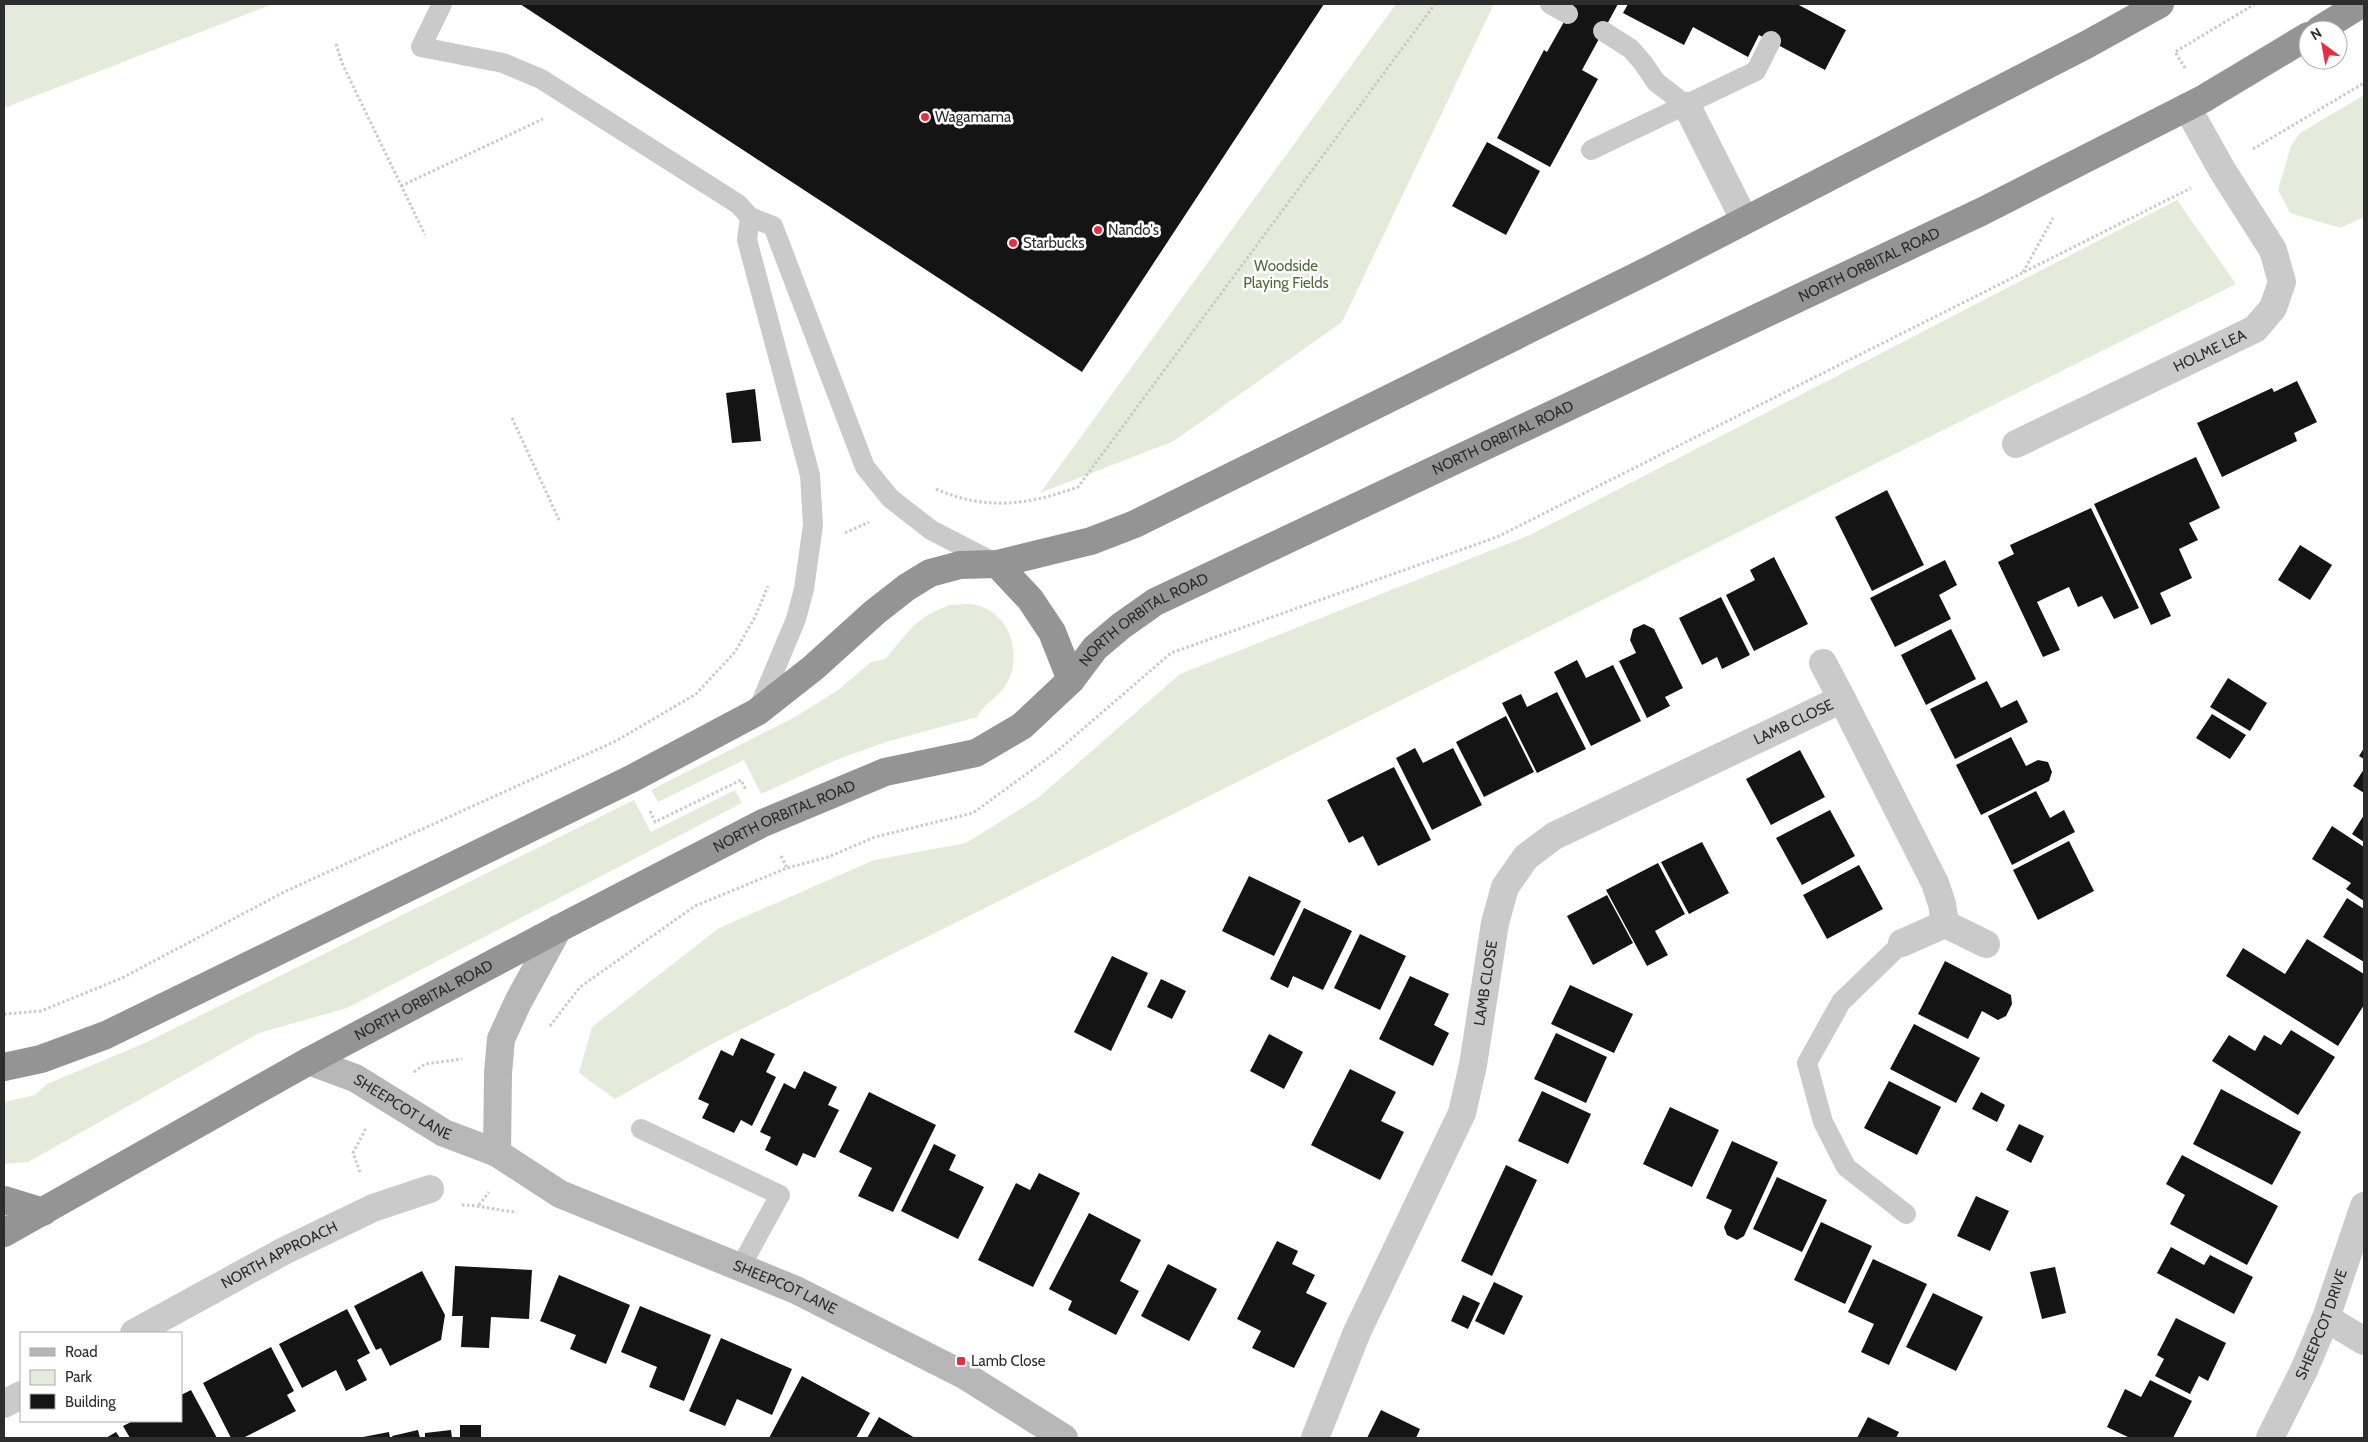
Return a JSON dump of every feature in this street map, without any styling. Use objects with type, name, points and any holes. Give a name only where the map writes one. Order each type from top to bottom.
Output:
[{"type":"highway","points":[[4,1067],[42,1060],[106,1035],[633,778],[758,712],[813,668],[875,612],[930,573],[960,565],[997,564],[1091,541],[1135,524],[1653,268],[1744,219],[2086,45],[2160,4]]},
{"type":"highway","points":[[2335,20],[2361,4]]},
{"type":"highway","name":"NORTH ORBITAL ROAD","points":[[4,1233],[309,1061],[558,929],[764,823],[885,772],[976,753],[1022,726],[1071,680],[1095,648],[1121,626],[1155,602],[1983,211],[2203,99],[2298,42]]},
{"type":"highway","points":[[997,564],[1030,599],[1052,632],[1071,680]]},
{"type":"highway","points":[[4,1200],[43,1212]]},
{"type":"street","points":[[1687,106],[1744,219]]},
{"type":"street","name":"HOLME LEA","points":[[2016,444],[2255,329],[2273,308],[2282,282],[2273,250],[2222,170],[2187,107]]},
{"type":"street","name":"LAMB CLOSE","points":[[1823,663],[1935,883],[1942,904],[1945,924]]},
{"type":"street","name":"LAMB CLOSE","points":[[1315,1438],[1357,1332],[1462,1113],[1473,1065],[1495,923],[1505,887],[1515,872],[1526,857],[1554,836],[1842,699]]},
{"type":"street","points":[[1902,943],[1945,924],[1986,944]]},
{"type":"street","points":[[497,1154],[498,1073],[501,1039],[518,1002],[558,929]]},
{"type":"street","name":"SHEEPCOT LANE","points":[[309,1061],[355,1078],[444,1133],[497,1154],[560,1194],[741,1266],[796,1290],[964,1375],[1064,1438]]},
{"type":"street","name":"NORTH APPROACH","points":[[136,1332],[284,1251],[373,1208],[430,1189]]},
{"type":"street","name":"SHEEPCOT DRIVE","points":[[2270,1438],[2304,1370],[2326,1318],[2364,1206]]},
{"type":"street","points":[[2326,1318],[2364,1340]]},
{"type":"street","points":[[4,1404],[20,1396]]},
{"type":"lane","points":[[442,4],[421,47],[503,63],[541,80],[738,204],[750,217],[773,226],[865,467],[895,502],[932,530],[997,564]]},
{"type":"lane","points":[[1550,4],[1568,14]]},
{"type":"lane","points":[[1603,31],[1631,49],[1656,82],[1687,106]]},
{"type":"lane","points":[[1591,150],[1687,106],[1756,71],[1771,41]]},
{"type":"lane","points":[[750,217],[747,240],[810,476],[812,532],[804,589],[796,619],[758,712]]},
{"type":"lane","points":[[1902,943],[1841,1002],[1807,1062],[1823,1122],[1846,1167],[1906,1214]]},
{"type":"lane","points":[[641,1129],[780,1194],[741,1266]]},
{"type":"path","points":[[812,532],[841,535],[871,521],[919,481],[958,498],[996,504],[1046,499],[1078,487],[1435,4]]},
{"type":"path","points":[[336,44],[342,63],[425,235]]},
{"type":"path","points":[[545,1034],[580,987],[696,906],[787,868],[828,858],[876,837],[973,813],[1055,753],[1171,653],[1497,537],[2197,185],[2364,82]]},
{"type":"path","points":[[401,186],[548,117],[566,95]]},
{"type":"path","points":[[2023,274],[2053,218],[2058,173]]},
{"type":"path","points":[[512,418],[560,522]]},
{"type":"path","points":[[4,1014],[41,1011],[122,978],[286,891],[616,742],[696,694],[736,652],[772,578]]},
{"type":"path","points":[[616,742],[655,822],[741,780],[787,868]]},
{"type":"green space","points":[[4,4],[273,4],[4,108]]},
{"type":"green space","name":"Woodside Playing Fields","points":[[1396,4],[1494,4],[1342,322],[1174,441],[1040,493]]},
{"type":"green space","points":[[2364,95],[2364,217],[2340,228],[2290,213],[2278,190],[2291,146],[2300,133]]},
{"type":"green space","points":[[2177,200],[2236,284],[710,1045],[615,1099],[579,1073],[592,1027],[719,928],[874,860],[966,843],[1038,798],[1180,674],[1530,535]]},
{"type":"green space","points":[[973,604],[988,609],[1005,626],[1013,648],[1012,672],[1007,683],[977,717],[886,742],[836,760],[761,794],[744,760],[658,802],[651,790],[797,716],[838,690],[871,662],[885,659],[913,626],[929,614],[949,605]]},
{"type":"green space","points":[[735,790],[742,803],[347,1008],[259,1033],[28,1162],[4,1164],[4,1102],[35,1095],[47,1084],[145,1043],[634,800],[651,832]]},
{"type":"building","points":[[520,4],[1324,4],[1082,372]]},
{"type":"building","points":[[1574,4],[1618,4],[1582,70],[1598,79],[1550,167],[1497,138],[1544,50],[1547,52]]},
{"type":"building","points":[[1628,4],[1797,4],[1846,30],[1825,70],[1759,35],[1748,57],[1693,27],[1684,45],[1623,13]]},
{"type":"building","points":[[1487,142],[1540,171],[1506,235],[1452,206]]},
{"type":"building","points":[[2297,381],[2317,422],[2294,433],[2297,441],[2222,477],[2197,423],[2272,388],[2274,392]]},
{"type":"building","points":[[755,389],[761,441],[732,443],[726,393]]},
{"type":"building","points":[[2196,457],[2220,508],[2189,523],[2198,540],[2179,549],[2192,578],[2160,593],[2171,616],[2151,625],[2094,504]]},
{"type":"building","points":[[1887,490],[1924,565],[1872,591],[1835,517]]},
{"type":"building","points":[[2091,508],[2139,608],[2114,619],[2102,596],[2078,607],[2069,587],[2037,602],[2060,650],[2043,657],[1998,562],[2014,554],[2010,545]]},
{"type":"building","points":[[2300,545],[2332,565],[2310,600],[2278,580]]},
{"type":"building","points":[[1774,557],[1808,624],[1754,651],[1726,595],[1755,580],[1750,570]]},
{"type":"building","points":[[1945,560],[1957,585],[1939,595],[1951,619],[1895,647],[1870,598]]},
{"type":"building","points":[[1721,597],[1750,655],[1722,669],[1717,657],[1702,665],[1679,618]]},
{"type":"building","points":[[1644,624],[1654,629],[1683,688],[1665,697],[1670,706],[1647,718],[1619,661],[1636,653],[1630,640],[1633,629]]},
{"type":"building","points":[[1951,629],[1976,679],[1926,705],[1901,655]]},
{"type":"building","points":[[1577,660],[1586,678],[1613,665],[1641,721],[1591,746],[1554,672]]},
{"type":"building","points":[[2228,678],[2267,703],[2250,731],[2210,707]]},
{"type":"building","points":[[1987,681],[2001,708],[2017,700],[2028,722],[1955,759],[1930,709]]},
{"type":"building","points":[[1557,692],[1586,749],[1537,773],[1502,703],[1521,694],[1527,707]]},
{"type":"building","points":[[2212,714],[2246,735],[2230,759],[2196,738]]},
{"type":"building","points":[[1506,716],[1534,772],[1484,797],[1456,742]]},
{"type":"building","points":[[2011,737],[2026,766],[2038,760],[2048,762],[2052,772],[2049,781],[1981,815],[1956,765]]},
{"type":"building","points":[[1415,748],[1423,763],[1453,748],[1482,805],[1432,830],[1396,758]]},
{"type":"building","points":[[2364,748],[2364,759],[2359,756]]},
{"type":"building","points":[[1800,750],[1825,797],[1771,825],[1746,779]]},
{"type":"building","points":[[1394,767],[1431,840],[1378,866],[1363,836],[1349,843],[1327,800]]},
{"type":"building","points":[[2364,769],[2364,793],[2353,786]]},
{"type":"building","points":[[2036,791],[2050,818],[2064,810],[2075,832],[2012,865],[1988,816]]},
{"type":"building","points":[[1830,810],[1855,856],[1802,885],[1776,838]]},
{"type":"building","points":[[2364,815],[2364,842],[2352,834]]},
{"type":"building","points":[[2332,826],[2364,847],[2364,901],[2346,889],[2351,883],[2312,859]]},
{"type":"building","points":[[2069,841],[2094,891],[2038,920],[2013,870]]},
{"type":"building","points":[[1702,842],[1729,893],[1689,914],[1661,862]]},
{"type":"building","points":[[1658,863],[1685,914],[1655,931],[1668,955],[1647,966],[1606,890]]},
{"type":"building","points":[[1859,865],[1883,909],[1827,939],[1803,895]]},
{"type":"building","points":[[1249,876],[1301,901],[1274,956],[1222,931]]},
{"type":"building","points":[[1607,895],[1633,943],[1593,965],[1567,916]]},
{"type":"building","points":[[2347,898],[2364,909],[2364,962],[2323,937]]},
{"type":"building","points":[[1304,908],[1352,931],[1323,990],[1293,976],[1288,988],[1270,979]]},
{"type":"building","points":[[1360,934],[1406,956],[1380,1010],[1334,988]]},
{"type":"building","points":[[2307,939],[2364,974],[2364,1005],[2338,1046],[2226,976],[2243,948],[2285,974]]},
{"type":"building","points":[[1112,956],[1148,973],[1111,1051],[1074,1032]]},
{"type":"building","points":[[1945,961],[2011,995],[2012,1004],[2006,1016],[1998,1020],[1982,1011],[1968,1039],[1918,1014]]},
{"type":"building","points":[[1410,976],[1449,994],[1434,1025],[1449,1033],[1433,1066],[1379,1039]]},
{"type":"building","points":[[1161,979],[1186,991],[1172,1019],[1147,1007]]},
{"type":"building","points":[[1570,985],[1633,1014],[1614,1053],[1551,1024]]},
{"type":"building","points":[[1914,1024],[1980,1058],[1956,1103],[1890,1069]]},
{"type":"building","points":[[2291,1030],[2335,1057],[2298,1115],[2212,1061],[2229,1035],[2255,1051],[2264,1035],[2281,1045]]},
{"type":"building","points":[[1556,1033],[1607,1057],[1586,1103],[1534,1079]]},
{"type":"building","points":[[1269,1034],[1303,1052],[1284,1089],[1250,1071]]},
{"type":"building","points":[[741,1038],[775,1054],[766,1072],[776,1077],[752,1126],[741,1120],[734,1133],[702,1118],[709,1104],[698,1099],[721,1050],[733,1056]]},
{"type":"building","points":[[1350,1069],[1396,1092],[1381,1121],[1404,1132],[1380,1180],[1311,1145]]},
{"type":"building","points":[[804,1071],[837,1087],[828,1105],[839,1110],[815,1158],[803,1153],[797,1166],[765,1150],[771,1137],[760,1132],[784,1083],[795,1089]]},
{"type":"building","points":[[1889,1081],[1941,1107],[1917,1155],[1864,1128]]},
{"type":"building","points":[[2221,1089],[2301,1132],[2272,1185],[2193,1144]]},
{"type":"building","points":[[1542,1091],[1591,1114],[1568,1164],[1518,1141]]},
{"type":"building","points":[[869,1092],[936,1125],[893,1212],[858,1196],[872,1168],[839,1152]]},
{"type":"building","points":[[1981,1092],[2005,1105],[1997,1122],[1972,1109]]},
{"type":"building","points":[[1670,1107],[1719,1130],[1692,1187],[1643,1164]]},
{"type":"building","points":[[2019,1124],[2044,1136],[2031,1163],[2006,1150]]},
{"type":"building","points":[[1732,1141],[1778,1162],[1744,1236],[1737,1240],[1727,1235],[1724,1227],[1732,1210],[1706,1198]]},
{"type":"building","points":[[934,1144],[956,1155],[949,1170],[984,1187],[958,1239],[901,1211]]},
{"type":"building","points":[[2182,1155],[2278,1206],[2247,1265],[2170,1224],[2185,1195],[2166,1184]]},
{"type":"building","points":[[1506,1165],[1537,1180],[1492,1276],[1461,1261]]},
{"type":"building","points":[[1039,1173],[1080,1193],[1033,1287],[978,1260],[1016,1183],[1030,1190]]},
{"type":"building","points":[[1777,1177],[1827,1200],[1802,1252],[1753,1229]]},
{"type":"building","points":[[1976,1196],[2009,1211],[1990,1251],[1957,1236]]},
{"type":"building","points":[[1089,1213],[1141,1240],[1120,1281],[1139,1291],[1116,1335],[1068,1310],[1072,1301],[1049,1289]]},
{"type":"building","points":[[1821,1222],[1872,1246],[1845,1304],[1794,1280]]},
{"type":"building","points":[[1277,1241],[1298,1251],[1292,1264],[1315,1275],[1306,1293],[1327,1303],[1294,1368],[1252,1348],[1261,1331],[1237,1319]]},
{"type":"building","points":[[2171,1247],[2204,1265],[2210,1255],[2253,1277],[2234,1314],[2157,1273]]},
{"type":"building","points":[[1873,1259],[1927,1284],[1889,1365],[1861,1352],[1874,1324],[1848,1312]]},
{"type":"building","points":[[1168,1264],[1217,1289],[1189,1341],[1141,1316]]},
{"type":"building","points":[[455,1266],[532,1270],[529,1319],[491,1317],[489,1348],[461,1347],[463,1316],[452,1316]]},
{"type":"building","points":[[2055,1267],[2066,1313],[2042,1319],[2030,1272]]},
{"type":"building","points":[[422,1271],[445,1315],[441,1340],[390,1366],[381,1348],[376,1350],[354,1306]]},
{"type":"building","points":[[559,1275],[630,1305],[606,1364],[570,1349],[576,1335],[540,1321]]},
{"type":"building","points":[[1494,1282],[1523,1296],[1504,1335],[1475,1321]]},
{"type":"building","points":[[1933,1293],[1983,1317],[1956,1371],[1906,1347]]},
{"type":"building","points":[[1463,1295],[1480,1303],[1468,1329],[1451,1321]]},
{"type":"building","points":[[640,1306],[711,1335],[684,1401],[649,1387],[657,1367],[621,1352]]},
{"type":"building","points":[[347,1309],[370,1353],[357,1360],[367,1380],[346,1391],[336,1370],[302,1388],[279,1344]]},
{"type":"building","points":[[2176,1318],[2226,1343],[2208,1381],[2199,1376],[2190,1394],[2155,1376],[2164,1359],[2157,1355]]},
{"type":"building","points":[[721,1338],[792,1369],[772,1415],[737,1399],[725,1426],[689,1411]]},
{"type":"building","points":[[271,1347],[294,1391],[287,1395],[296,1411],[243,1438],[231,1438],[203,1383]]},
{"type":"building","points":[[802,1376],[870,1413],[856,1438],[769,1438]]},
{"type":"building","points":[[2150,1380],[2192,1401],[2173,1438],[2130,1438],[2107,1427],[2125,1389],[2141,1397]]},
{"type":"building","points":[[191,1390],[217,1438],[130,1438],[123,1426],[131,1422],[182,1422],[182,1394]]},
{"type":"building","points":[[1381,1410],[1420,1429],[1416,1438],[1367,1438]]},
{"type":"building","points":[[879,1417],[915,1438],[867,1438]]},
{"type":"building","points":[[1868,1417],[1899,1432],[1896,1438],[1857,1438]]},
{"type":"building","points":[[460,1425],[481,1425],[481,1438],[460,1438]]},
{"type":"building","points":[[418,1430],[420,1438],[393,1438],[392,1436]]},
{"type":"building","points":[[451,1430],[452,1438],[425,1438],[425,1433]]},
{"type":"building","points":[[116,1432],[120,1438],[106,1438]]},
{"type":"building","points":[[389,1432],[390,1438],[363,1438],[363,1437]]},
{"type":"place","name":"Wagamama","points":[[925,117]]},
{"type":"place","name":"Nando's","points":[[1098,230]]},
{"type":"place","name":"Starbucks","points":[[1013,243]]},
{"type":"place","name":"Lamb Close","points":[[961,1361]]}]
